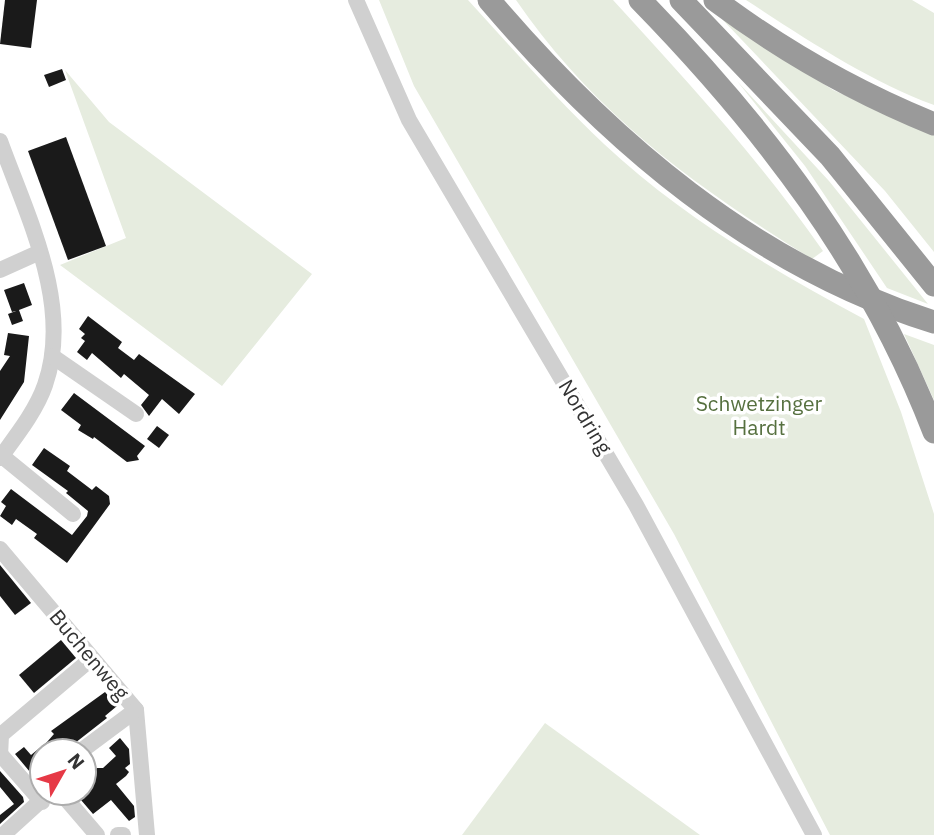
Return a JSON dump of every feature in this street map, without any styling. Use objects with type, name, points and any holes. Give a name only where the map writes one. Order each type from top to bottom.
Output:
[{"type":"highway","points":[[489,0],[574,93],[647,161],[726,222],[791,260],[871,299],[934,322]]},
{"type":"highway","points":[[640,0],[729,95],[841,244],[899,349],[934,432]]},
{"type":"highway","points":[[681,0],[830,156],[934,285]]},
{"type":"highway","points":[[715,0],[819,69],[876,100],[934,124]]},
{"type":"street","name":"Nordring","points":[[356,0],[409,120],[625,485],[814,835]]},
{"type":"street","points":[[0,141],[40,252],[51,300],[52,356],[45,386],[1,457],[73,514]]},
{"type":"street","points":[[0,270],[40,252]]},
{"type":"street","points":[[52,356],[136,414]]},
{"type":"street","name":"Buchenweg","points":[[0,550],[136,709]]},
{"type":"street","points":[[28,780],[1,755],[1,734],[91,659]]},
{"type":"street","points":[[98,738],[136,709]]},
{"type":"street","points":[[136,709],[147,835]]},
{"type":"street","points":[[4,835],[35,807]]},
{"type":"street","points":[[73,807],[97,835]]},
{"type":"green space","name":"Schwetzinger Hardt","points":[[379,0],[468,0],[534,73],[604,144],[664,195],[728,240],[864,319],[901,412],[934,514],[934,835],[830,835],[674,534],[414,86]]},
{"type":"green space","points":[[516,0],[613,0],[748,153],[823,251],[812,259],[688,176],[650,145],[613,113],[579,78],[546,41]]},
{"type":"green space","points":[[746,0],[912,0],[934,13],[934,105],[861,71]]},
{"type":"green space","points":[[721,18],[833,90],[934,135],[934,252],[885,191]]},
{"type":"green space","points":[[65,70],[109,122],[312,274],[222,386],[60,265],[126,238]]},
{"type":"green space","points":[[737,81],[829,181],[928,304],[887,288],[805,166]]},
{"type":"green space","points":[[904,334],[934,345],[934,400]]},
{"type":"green space","points":[[545,723],[700,835],[462,835]]},
{"type":"building","points":[[5,0],[37,0],[31,48],[0,44]]},
{"type":"building","points":[[62,69],[66,80],[49,87],[44,75]]},
{"type":"building","points":[[66,137],[106,246],[68,260],[28,151]]},
{"type":"building","points":[[24,283],[32,305],[19,310],[23,321],[12,325],[8,314],[16,311],[12,312],[4,290]]},
{"type":"building","points":[[88,316],[122,342],[118,348],[134,360],[139,354],[195,394],[179,414],[162,399],[149,416],[141,405],[149,395],[124,374],[121,378],[92,353],[87,360],[77,352],[85,341],[81,338],[85,334],[79,329]]},
{"type":"building","points":[[8,333],[29,336],[24,382],[0,420],[0,371],[10,356],[4,355]]},
{"type":"building","points":[[74,393],[145,446],[137,456],[139,460],[127,462],[94,437],[93,439],[78,430],[81,425],[61,410]]},
{"type":"building","points":[[157,426],[169,435],[159,448],[147,439]]},
{"type":"building","points":[[44,448],[70,466],[67,471],[92,490],[96,486],[109,496],[110,504],[67,563],[34,538],[37,534],[16,519],[12,525],[0,516],[6,506],[1,502],[11,489],[72,535],[87,516],[88,511],[66,493],[68,491],[32,465]]},
{"type":"building","points":[[0,565],[31,603],[15,615],[0,596]]},
{"type":"building","points":[[61,640],[76,658],[34,693],[19,675]]},
{"type":"building","points":[[105,692],[117,706],[105,716],[107,718],[83,737],[51,737],[54,734],[51,731]]},
{"type":"building","points":[[120,738],[129,749],[130,764],[125,768],[129,772],[116,784],[134,806],[135,817],[129,821],[111,800],[93,814],[87,807],[98,807],[98,768],[103,768],[116,756],[109,748]]},
{"type":"building","points":[[24,747],[28,752],[28,770],[15,754]]},
{"type":"building","points":[[0,771],[23,797],[24,802],[0,824],[0,815],[14,804],[0,787]]}]
